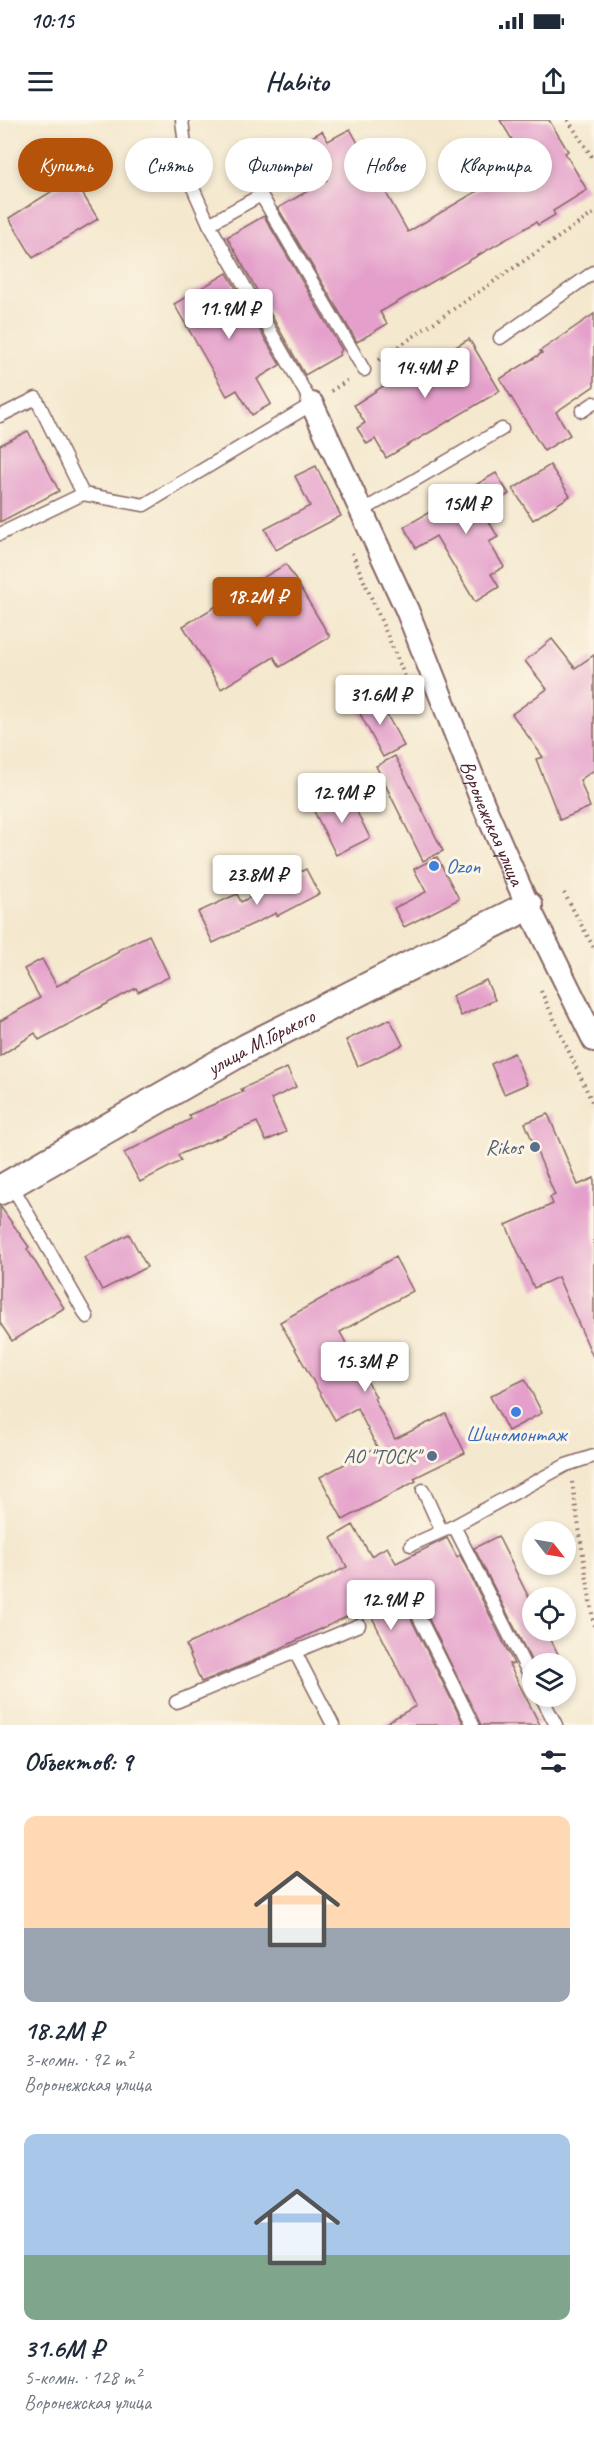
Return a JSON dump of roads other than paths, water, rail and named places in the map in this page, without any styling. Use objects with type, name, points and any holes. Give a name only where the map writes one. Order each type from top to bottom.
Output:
[{"type":"street","name":"Воронежская улица","points":[[312,404],[407,610],[484,806],[528,906],[594,1040]]},
{"type":"street","name":"улица М.Горького","points":[[6,1187],[247,1048],[528,906]]},
{"type":"lane","points":[[0,534],[83,494],[144,505],[312,404],[209,224],[189,179],[182,120]]},
{"type":"lane","points":[[209,224],[261,195],[364,370]]},
{"type":"lane","points":[[500,338],[594,272]]},
{"type":"lane","points":[[0,416],[36,398],[83,494]]},
{"type":"lane","points":[[582,411],[594,403]]},
{"type":"lane","points":[[362,511],[502,429]]},
{"type":"lane","points":[[6,1187],[87,1317]]},
{"type":"lane","points":[[411,1545],[574,1463],[594,1456]]},
{"type":"lane","points":[[423,1490],[447,1528],[522,1662]]},
{"type":"lane","points":[[409,1597],[473,1725]]},
{"type":"lane","points":[[176,1702],[359,1625]]},
{"type":"lane","points":[[295,1652],[333,1725]]},
{"type":"lane","points":[[547,1707],[556,1725]]},
{"type":"place","name":"Ozon","points":[[434,866]]},
{"type":"place","name":"Rikos","points":[[535,1147]]},
{"type":"place","name":"Шиномонтаж","points":[[516,1412]]},
{"type":"place","name":"АО \"ТОСК\"","points":[[432,1456]]}]
